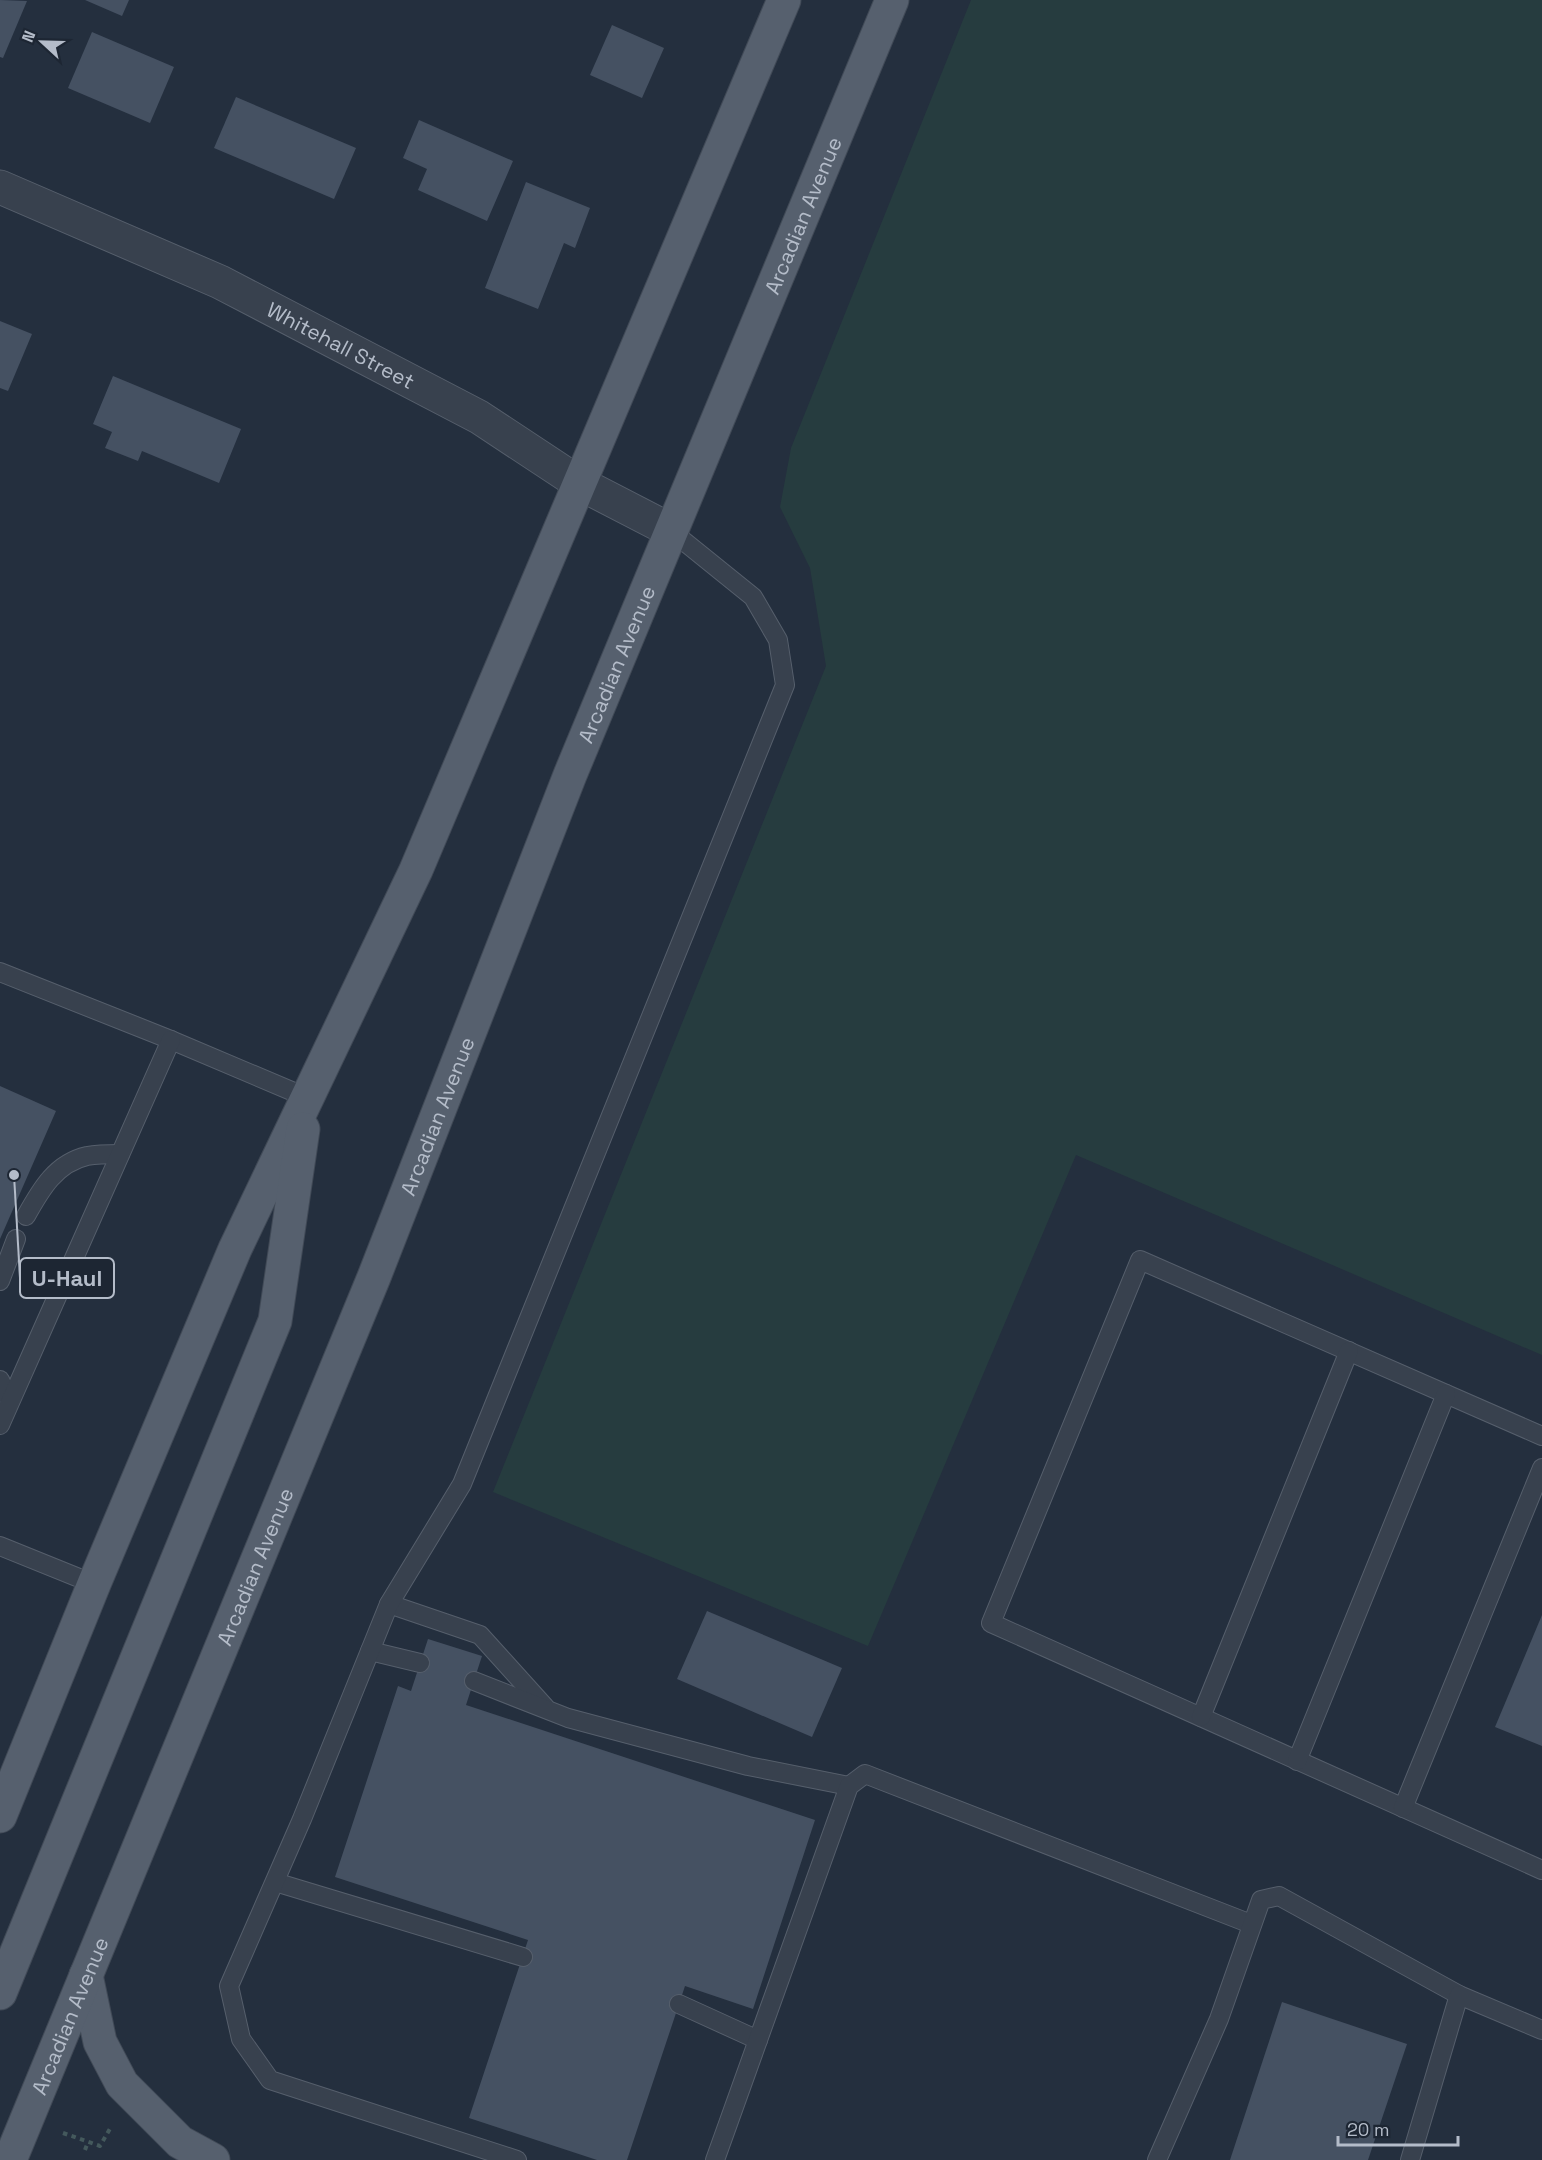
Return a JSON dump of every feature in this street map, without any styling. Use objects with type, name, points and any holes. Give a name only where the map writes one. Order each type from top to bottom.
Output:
[{"type":"main road","points":[[0,1816],[94,1584],[235,1249],[416,870],[784,0]]},
{"type":"main road","name":"Arcadian Avenue","points":[[10,2160],[374,1277],[570,775],[670,530],[892,0]]},
{"type":"main road","points":[[0,1994],[275,1321],[308,1098]]},
{"type":"main road","points":[[86,1975],[100,2042],[122,2084],[180,2142],[213,2160]]},
{"type":"street","name":"Whitehall Street","points":[[0,187],[220,282],[479,417],[579,483],[670,530]]},
{"type":"lane","points":[[517,2160],[270,2080],[241,2039],[229,1986],[302,1819],[389,1604],[462,1484],[785,685],[778,639],[753,597],[670,530]]},
{"type":"lane","points":[[0,972],[171,1040],[308,1098]]},
{"type":"lane","points":[[0,1425],[171,1040]]},
{"type":"lane","points":[[27,1216],[43,1187],[64,1164],[88,1156],[120,1154]]},
{"type":"lane","points":[[0,1281],[16,1239]]},
{"type":"lane","points":[[1542,1436],[1140,1260],[992,1623],[1542,1870]]},
{"type":"lane","points":[[1201,1717],[1349,1352]]},
{"type":"lane","points":[[0,1380],[10,1401]]},
{"type":"lane","points":[[1298,1761],[1446,1394]]},
{"type":"lane","points":[[1403,1808],[1542,1468]]},
{"type":"lane","points":[[0,1546],[94,1584]]},
{"type":"lane","points":[[389,1604],[480,1635],[549,1710]]},
{"type":"lane","points":[[369,1651],[420,1663]]},
{"type":"lane","points":[[474,1681],[568,1718],[748,1766],[849,1786]]},
{"type":"lane","points":[[715,2160],[849,1786],[865,1774],[1251,1924]]},
{"type":"lane","points":[[275,1882],[523,1957]]},
{"type":"lane","points":[[1156,2160],[1219,2019],[1260,1900],[1279,1896],[1460,1995],[1542,2030]]},
{"type":"lane","points":[[1410,2160],[1460,1995]]},
{"type":"lane","points":[[679,2004],[758,2040]]},
{"type":"path","points":[[63,2133],[100,2146],[111,2127]]},
{"type":"path","points":[[85,2150],[88,2142]]},
{"type":"green space","points":[[971,0],[1542,0],[1542,1355],[1076,1155],[868,1646],[493,1492],[826,666],[810,568],[780,507],[791,448]]},
{"type":"building","points":[[0,0],[27,1],[3,58],[0,57]]},
{"type":"building","points":[[85,0],[129,0],[122,16]]},
{"type":"building","points":[[612,25],[664,48],[642,98],[590,75]]},
{"type":"building","points":[[92,32],[174,67],[150,123],[68,88]]},
{"type":"building","points":[[236,97],[356,148],[334,199],[214,148]]},
{"type":"building","points":[[419,120],[513,161],[487,221],[418,190],[427,169],[403,158]]},
{"type":"building","points":[[526,182],[590,208],[575,248],[564,243],[538,309],[485,288]]},
{"type":"building","points":[[0,321],[32,334],[8,391],[0,388]]},
{"type":"building","points":[[113,376],[241,429],[219,483],[142,451],[138,461],[105,448],[112,432],[93,424]]},
{"type":"building","points":[[0,1086],[56,1111],[0,1239]]},
{"type":"building","points":[[707,1611],[842,1668],[812,1737],[677,1679]]},
{"type":"building","points":[[1542,1615],[1542,1746],[1495,1727]]},
{"type":"building","points":[[428,1639],[482,1656],[466,1705],[815,1820],[753,2009],[685,1986],[627,2160],[597,2160],[469,2118],[528,1940],[335,1877],[398,1686],[411,1691]]},
{"type":"building","points":[[1282,2002],[1407,2044],[1368,2160],[1230,2160]]},
{"type":"place","name":"U-Haul","points":[[14,1175]]}]
